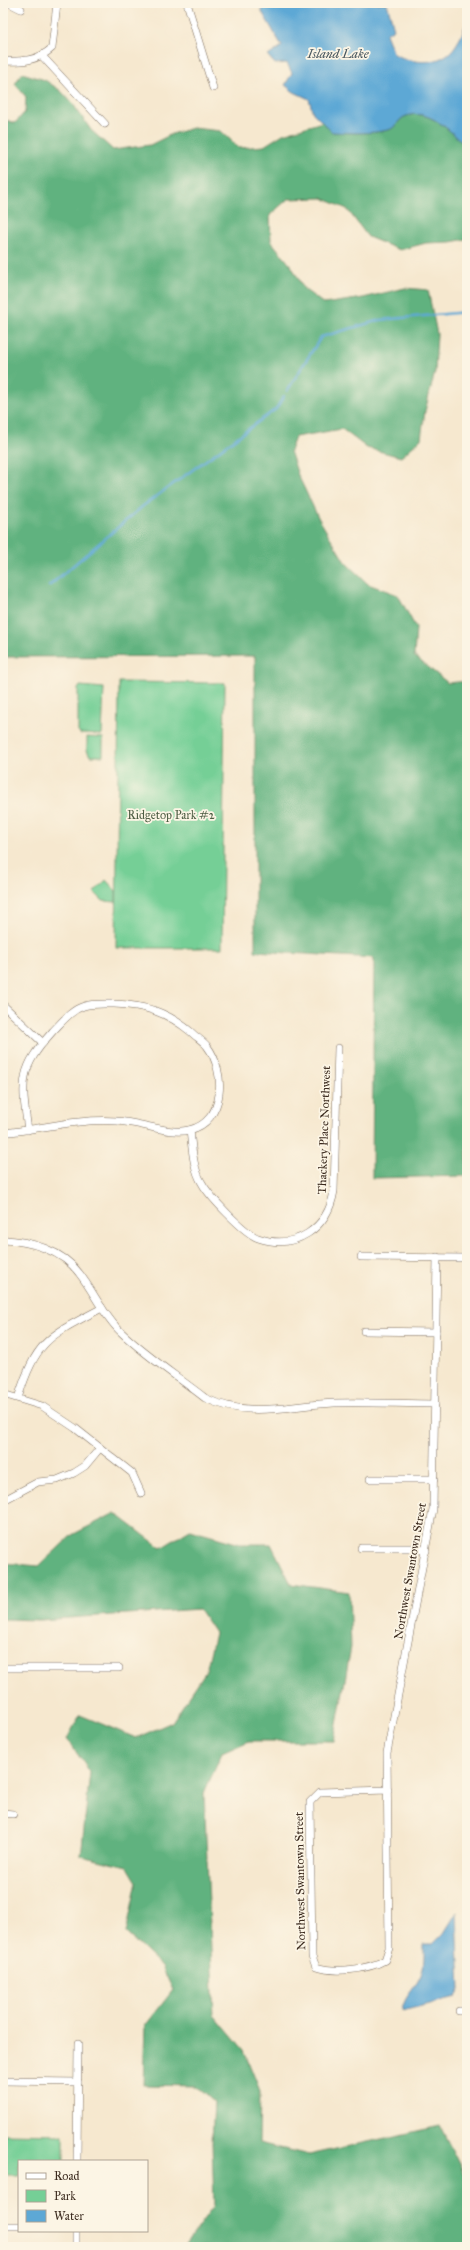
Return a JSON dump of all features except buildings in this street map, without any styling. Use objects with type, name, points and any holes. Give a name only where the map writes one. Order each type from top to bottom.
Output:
[{"type":"street","points":[[9,3],[21,9]]},
{"type":"street","points":[[3,61],[29,60],[43,57],[52,48],[58,3]]},
{"type":"street","points":[[187,3],[213,88]]},
{"type":"street","points":[[43,57],[105,124]]},
{"type":"street","points":[[3,1133],[28,1130],[78,1123],[116,1120],[177,1131],[190,1130],[211,1116],[219,1098],[219,1084],[215,1060],[206,1046],[176,1020],[148,1007],[134,1004],[93,1004],[75,1010],[63,1020],[43,1043],[32,1058],[24,1074],[24,1091],[28,1130]]},
{"type":"street","points":[[3,1005],[43,1043]]},
{"type":"street","name":"Thackery Place Northwest","points":[[190,1130],[200,1182],[238,1225],[258,1238],[284,1241],[300,1238],[312,1231],[325,1219],[332,1204],[334,1191],[338,1048]]},
{"type":"street","points":[[3,1240],[38,1246],[65,1260],[78,1272],[102,1308],[122,1333],[206,1398],[230,1407],[248,1410],[277,1410],[333,1403],[435,1404]]},
{"type":"street","points":[[361,1257],[467,1258]]},
{"type":"street","name":"Northwest Swantown Street","points":[[388,1790],[320,1792],[310,1802],[312,1956],[316,1967],[328,1971],[376,1965],[385,1960],[388,1948],[388,1790],[387,1753],[432,1515],[434,1479],[437,1257]]},
{"type":"street","points":[[18,1398],[28,1368],[41,1346],[51,1336],[66,1326],[102,1308]]},
{"type":"street","points":[[364,1331],[436,1332]]},
{"type":"street","points":[[3,1394],[42,1406],[75,1428],[132,1473],[141,1493]]},
{"type":"street","points":[[6,1499],[38,1482],[57,1480],[74,1473],[85,1466],[100,1448]]},
{"type":"street","points":[[370,1479],[434,1479]]},
{"type":"street","points":[[361,1548],[415,1548],[426,1551]]},
{"type":"street","points":[[3,1668],[119,1668]]},
{"type":"street","points":[[3,1813],[13,1814]]},
{"type":"street","points":[[459,2011],[467,2011]]},
{"type":"street","points":[[77,2160],[78,2044]]},
{"type":"street","points":[[3,2081],[78,2082]]},
{"type":"street","points":[[3,2226],[18,2226]]},
{"type":"street","points":[[76,2232],[76,2247]]},
{"type":"green space","points":[[22,73],[45,80],[61,91],[73,104],[91,130],[113,150],[150,145],[172,134],[193,128],[221,131],[239,148],[264,146],[283,134],[322,122],[333,132],[374,132],[390,129],[402,118],[413,115],[422,115],[438,122],[454,134],[467,147],[467,239],[450,242],[426,243],[400,250],[368,237],[347,209],[322,198],[288,199],[270,215],[271,241],[292,267],[304,289],[324,304],[363,298],[405,288],[428,290],[437,334],[435,372],[425,411],[421,439],[401,457],[367,448],[342,429],[295,437],[290,451],[298,475],[319,519],[345,562],[368,584],[398,595],[416,628],[414,656],[448,683],[467,681],[467,1176],[372,1178],[374,958],[255,951],[255,656],[3,657],[3,119],[15,123],[25,112],[26,97],[15,84]]},
{"type":"green space","name":"Ridgetop Park #2","points":[[119,682],[225,683],[222,948],[116,948]]},
{"type":"green space","points":[[80,686],[104,688],[102,735],[80,734],[78,732],[78,689]]},
{"type":"green space","points":[[87,737],[103,738],[103,756],[90,756],[87,750]]},
{"type":"green space","points":[[106,880],[116,891],[116,902],[103,901],[94,892]]},
{"type":"green space","points":[[115,1513],[161,1548],[190,1530],[240,1544],[271,1544],[291,1584],[349,1592],[351,1647],[334,1741],[249,1741],[222,1753],[204,1793],[214,2015],[244,2051],[260,2091],[259,2143],[309,2155],[440,2126],[464,2174],[467,2175],[467,2247],[184,2247],[214,2206],[212,2143],[214,2102],[196,2086],[143,2085],[145,2026],[173,1990],[162,1967],[126,1933],[137,1882],[128,1867],[81,1856],[90,1772],[67,1739],[80,1715],[136,1738],[172,1722],[206,1671],[215,1633],[199,1609],[40,1620],[3,1619],[3,1563],[39,1566],[72,1535]]},
{"type":"green space","points":[[3,2134],[64,2135],[64,2160],[18,2160],[18,2175],[3,2175]]},
{"type":"water","name":"Island Lake","points":[[262,3],[387,3],[394,29],[386,34],[394,54],[410,60],[427,62],[443,57],[450,52],[456,45],[467,21],[467,147],[454,134],[438,122],[422,115],[404,117],[393,128],[388,130],[367,133],[332,132],[313,113],[309,99],[294,92],[285,85],[292,73],[287,63],[275,64],[268,56],[282,46],[262,12]]},
{"type":"water","points":[[457,1912],[460,1990],[456,1997],[402,2011],[406,1998],[418,1981],[422,1972],[424,1963],[424,1944],[433,1944],[444,1933]]},
{"type":"waterway","points":[[287,391],[321,337],[380,320],[467,312]]},
{"type":"waterway","points":[[49,586],[143,506],[276,409],[284,396]]}]
